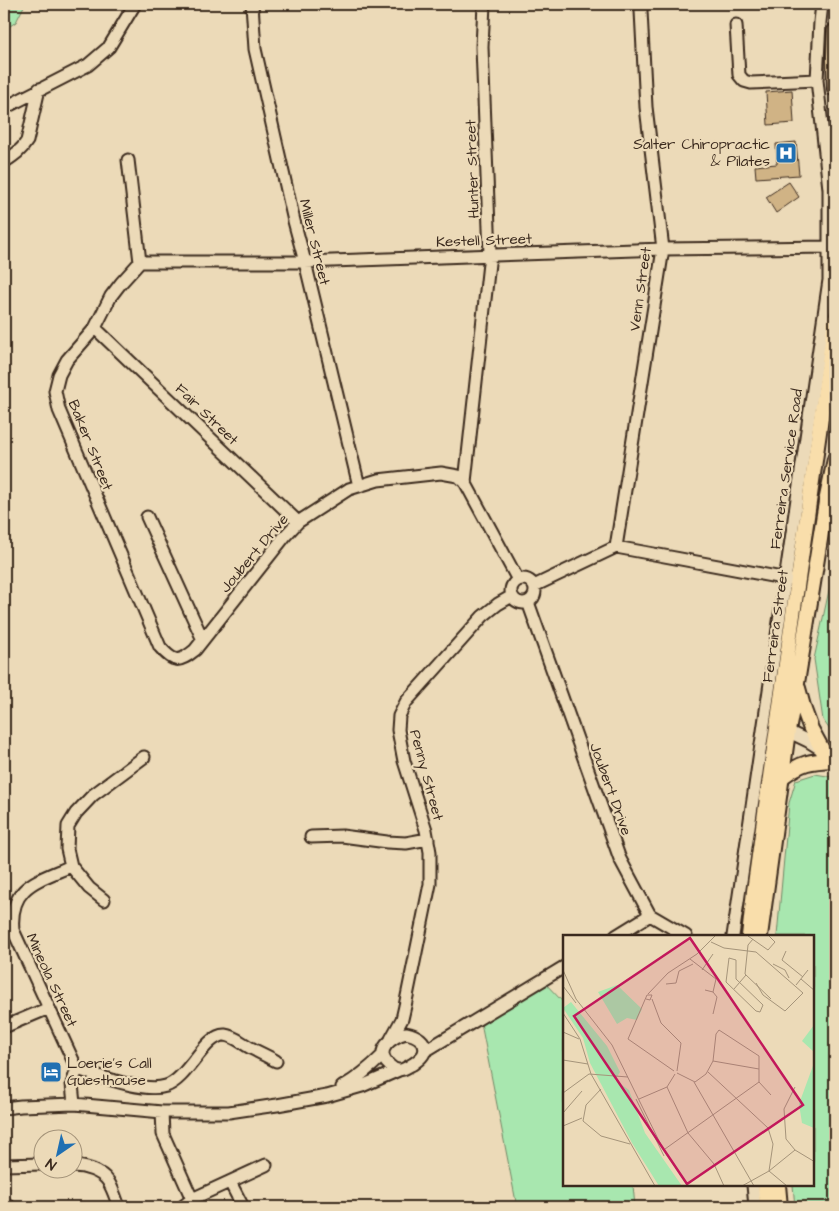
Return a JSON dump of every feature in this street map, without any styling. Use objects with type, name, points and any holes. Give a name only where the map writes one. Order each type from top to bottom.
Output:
[{"type":"main road","points":[[835,31],[835,90]]},
{"type":"main road","name":"Ferreira Street","points":[[760,935],[782,777],[782,729],[791,580],[835,320]]},
{"type":"main road","name":"Ferreira Street","points":[[749,935],[754,891],[782,729],[797,683],[826,502],[835,459]]},
{"type":"main road","points":[[797,683],[811,729],[823,751]]},
{"type":"main road","points":[[782,777],[803,764],[815,761],[835,761]]},
{"type":"main road","points":[[765,1186],[767,1207]]},
{"type":"main road","points":[[778,1186],[780,1207]]},
{"type":"street","points":[[4,108],[88,65],[109,48],[135,4]]},
{"type":"street","name":"Miller Street","points":[[252,4],[255,49],[294,221],[359,486]]},
{"type":"street","name":"Hunter Street","points":[[465,482],[490,254],[482,47],[484,4]]},
{"type":"street","name":"Venn Street","points":[[616,547],[663,249],[646,107],[642,4]]},
{"type":"street","name":"Ferreira Service Road","points":[[733,935],[791,580],[801,466],[829,280],[829,189],[817,80],[822,4]]},
{"type":"street","points":[[736,24],[738,75],[744,81],[751,83],[817,80]]},
{"type":"street","points":[[4,162],[18,153],[26,141],[39,89]]},
{"type":"street","points":[[128,160],[140,262]]},
{"type":"street","name":"Kestell Street","points":[[140,262],[305,262],[663,249],[829,247]]},
{"type":"street","name":"Baker Street","points":[[140,262],[111,296],[95,328],[67,360],[59,374],[55,391],[58,410],[160,647],[168,656],[175,660]]},
{"type":"street","name":"Fair Street","points":[[95,328],[298,522]]},
{"type":"street","name":"Joubert Drive","points":[[175,660],[186,658],[196,650],[298,522],[349,489],[378,480],[441,473],[458,476],[465,482]]},
{"type":"street","points":[[465,482],[518,580]]},
{"type":"street","points":[[147,517],[203,640]]},
{"type":"street","points":[[534,586],[616,547],[813,583]]},
{"type":"street","points":[[518,580],[526,580],[534,586],[534,597],[528,602],[517,602],[512,596],[512,589],[518,580]]},
{"type":"street","name":"Penny Street","points":[[391,1039],[402,1019],[406,1006],[430,884],[428,838],[404,761],[398,730],[400,716],[406,702],[483,616],[512,596]]},
{"type":"street","name":"Joubert Drive","points":[[528,602],[620,859],[650,915]]},
{"type":"street","points":[[782,729],[808,741],[835,761]]},
{"type":"street","points":[[104,900],[89,888],[70,866],[67,849],[68,826],[76,813],[93,795],[144,756]]},
{"type":"street","points":[[311,837],[342,836],[406,843],[428,838]]},
{"type":"street","name":"Mineola Street","points":[[70,866],[30,885],[21,894],[13,907],[12,920],[13,930],[77,1069]]},
{"type":"street","points":[[618,935],[650,915],[684,935]]},
{"type":"street","points":[[424,1051],[563,968]]},
{"type":"street","name":"Penny Street","points":[[406,1006],[408,1021],[416,1036]]},
{"type":"street","points":[[4,1027],[49,1008]]},
{"type":"street","points":[[399,1070],[392,1068],[386,1063],[383,1055],[384,1047],[391,1039],[406,1034],[449,1037]]},
{"type":"street","points":[[74,1104],[72,1084],[77,1069],[137,1086],[155,1088],[168,1086],[184,1073],[212,1040],[224,1035],[237,1039],[276,1061]]},
{"type":"street","points":[[4,1108],[74,1104],[162,1112],[229,1112],[277,1105],[327,1096],[362,1086],[407,1068],[422,1056],[424,1051],[424,1044],[416,1036]]},
{"type":"street","points":[[327,1096],[358,1078],[383,1055]]},
{"type":"street","points":[[162,1112],[163,1134],[192,1199]]},
{"type":"street","points":[[4,1165],[32,1164]]},
{"type":"street","points":[[182,1207],[192,1199],[266,1165]]},
{"type":"street","points":[[82,1167],[96,1171],[108,1181],[119,1207]]},
{"type":"street","points":[[230,1182],[243,1207]]},
{"type":"street","points":[[753,1186],[755,1207]]},
{"type":"street","points":[[4,1202],[10,1207]]},
{"type":"green space","points":[[4,4],[25,4],[16,22],[4,30]]},
{"type":"green space","points":[[835,563],[835,737],[823,720],[814,659]]},
{"type":"green space","points":[[815,774],[833,777],[835,775],[835,1207],[795,1207],[793,1186],[814,1186],[814,935],[777,935],[789,803],[796,780]]},
{"type":"green space","points":[[542,980],[563,1002],[563,1186],[633,1186],[635,1207],[517,1207],[480,1018]]},
{"type":"building","points":[[792,90],[794,123],[768,125],[766,92]]},
{"type":"building","points":[[796,142],[799,175],[756,178],[755,166],[777,164],[776,144]]},
{"type":"building","points":[[789,182],[799,197],[776,213],[766,197]]},
{"type":"place","name":"Salter Chiropractic & Pilates","points":[[786,153]]},
{"type":"place","name":"Loerie's Call Guesthouse","points":[[51,1072]]}]
